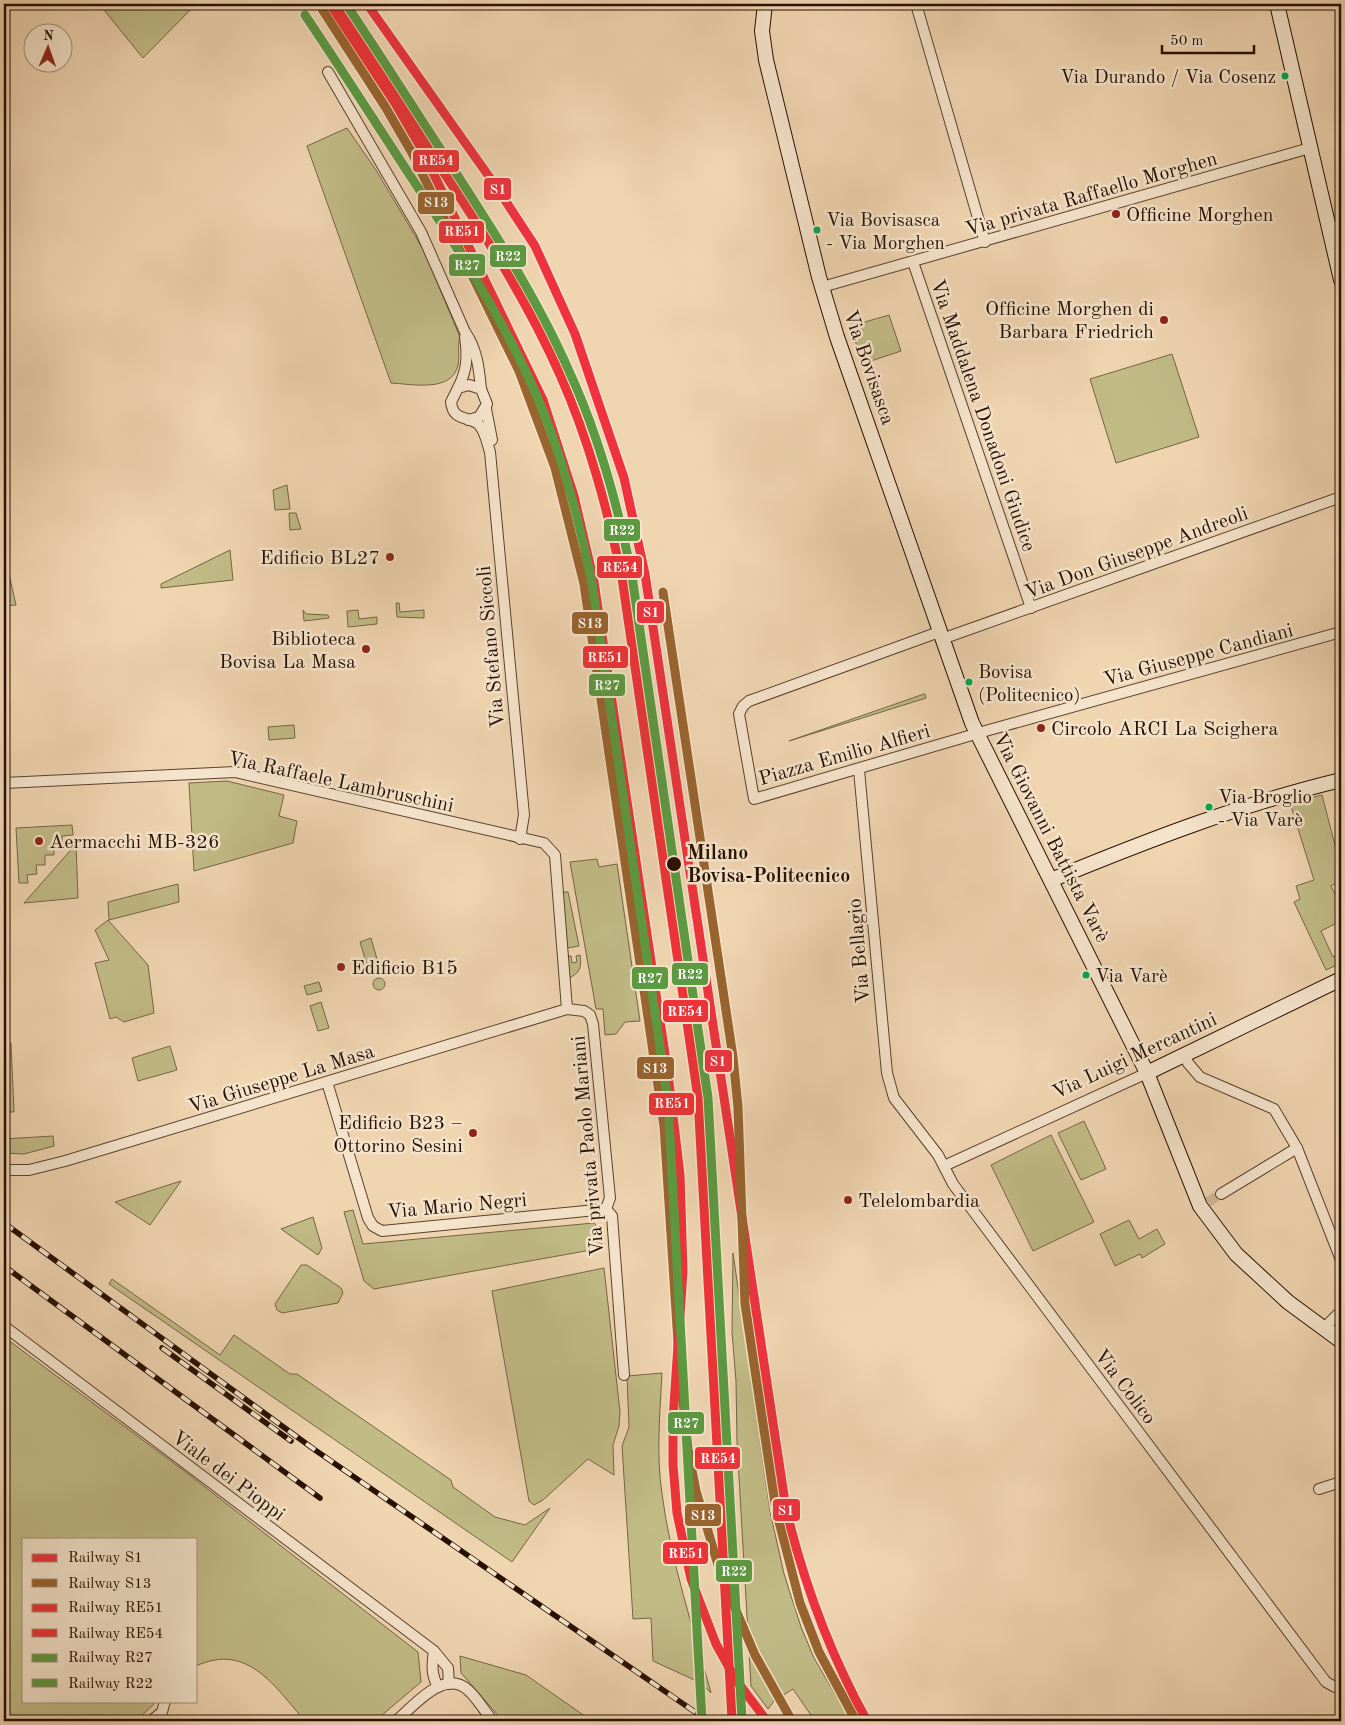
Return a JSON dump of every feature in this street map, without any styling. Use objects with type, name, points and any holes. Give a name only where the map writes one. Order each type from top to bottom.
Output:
[{"type":"street","name":"Via Bovisasca","points":[[765,4],[762,31],[766,60],[822,287],[837,336],[941,636],[977,734]]},
{"type":"street","points":[[916,4],[985,242]]},
{"type":"street","points":[[1277,4],[1310,148],[1338,251],[1341,280]]},
{"type":"street","points":[[328,72],[421,232],[465,332],[472,342],[478,363],[481,389],[486,398],[486,409],[479,417],[468,420],[458,416],[452,407],[452,397],[466,372],[468,361],[465,332]]},
{"type":"street","name":"Via privata Raffaello Morghen","points":[[822,287],[1310,148]]},
{"type":"street","name":"Via Maddalena Donadoni Giudice","points":[[913,262],[1031,608]]},
{"type":"street","points":[[458,388],[469,384],[481,389]]},
{"type":"street","name":"Via Stefano Siccoli","points":[[486,409],[492,440],[490,452]]},
{"type":"street","name":"Via Stefano Siccoli","points":[[468,420],[477,424],[484,432],[490,452],[524,815],[520,838]]},
{"type":"street","name":"Via Don Giuseppe Andreoli","points":[[941,636],[1031,608],[1341,497]]},
{"type":"street","name":"Via Giuseppe Candiani","points":[[977,734],[1341,632]]},
{"type":"street","name":"Piazza Emilio Alfieri","points":[[941,636],[749,701],[740,710],[749,778],[754,799],[859,770],[977,734]]},
{"type":"street","name":"Via Giovanni Battista Varè","points":[[977,734],[1147,1072],[1204,1204],[1236,1254],[1288,1302],[1341,1341]]},
{"type":"street","name":"Via Bellagio","points":[[859,770],[886,1073],[894,1098]]},
{"type":"street","name":"Via Raffaele Lambruschini","points":[[4,784],[235,772],[520,838]]},
{"type":"street","points":[[1051,880],[1211,817],[1287,793],[1341,780]]},
{"type":"street","name":"Via privata Paolo Mariani","points":[[520,838],[544,843],[555,855],[567,1009],[584,1011],[590,1015],[593,1024],[610,1198],[606,1209],[612,1216],[624,1375]]},
{"type":"street","name":"Via Luigi Mercantini","points":[[944,1166],[1341,979]]},
{"type":"street","name":"Via Giuseppe La Masa","points":[[4,1170],[30,1170],[64,1161],[567,1009]]},
{"type":"street","points":[[1185,1054],[1188,1063],[1200,1078],[1274,1109],[1297,1148],[1341,1260]]},
{"type":"street","name":"Via Mario Negri","points":[[327,1082],[368,1218],[373,1226],[382,1230],[606,1209]]},
{"type":"street","name":"Via Colico","points":[[894,1098],[938,1155],[953,1184],[1326,1682],[1331,1686],[1340,1685]]},
{"type":"street","points":[[1221,1194],[1297,1148]]},
{"type":"street","points":[[1341,1310],[1328,1323],[1327,1332],[1341,1330]]},
{"type":"street","name":"Viale dei Pioppi","points":[[4,1326],[434,1651],[448,1668],[448,1684]]},
{"type":"street","points":[[1319,1489],[1341,1482]]},
{"type":"street","points":[[434,1651],[433,1678],[438,1687]]},
{"type":"street","points":[[396,1721],[438,1687],[448,1684],[458,1685],[468,1690],[493,1721]]},
{"type":"street","points":[[151,1721],[162,1712],[165,1702]]},
{"type":"shaded area","points":[[93,4],[196,4],[143,58],[104,10]]},
{"type":"shaded area","points":[[347,128],[376,170],[424,251],[460,337],[458,365],[454,374],[448,380],[430,385],[391,383],[307,146]]},
{"type":"shaded area","points":[[889,315],[901,351],[862,364],[851,326]]},
{"type":"shaded area","points":[[1172,354],[1199,437],[1116,463],[1090,379]]},
{"type":"shaded area","points":[[287,485],[290,509],[275,510],[273,490]]},
{"type":"shaded area","points":[[289,513],[296,513],[301,529],[290,530]]},
{"type":"shaded area","points":[[230,550],[233,580],[161,588],[161,584]]},
{"type":"shaded area","points":[[4,560],[6,561],[16,605],[4,606]]},
{"type":"shaded area","points":[[396,603],[399,603],[400,612],[424,610],[424,618],[397,617]]},
{"type":"shaded area","points":[[303,610],[306,614],[328,615],[329,618],[304,621]]},
{"type":"shaded area","points":[[358,610],[359,619],[377,617],[377,624],[348,627],[347,611]]},
{"type":"shaded area","points":[[924,694],[926,698],[789,741]]},
{"type":"shaded area","points":[[294,725],[295,738],[269,740],[268,727]]},
{"type":"shaded area","points":[[227,781],[284,795],[279,816],[297,821],[293,843],[194,871],[189,783]]},
{"type":"shaded area","points":[[1322,795],[1338,857],[1341,857],[1341,881],[1331,886],[1341,906],[1341,921],[1321,931],[1333,957],[1337,955],[1341,963],[1326,970],[1294,902],[1300,899],[1296,886],[1314,880],[1290,803]]},
{"type":"shaded area","points":[[72,825],[73,835],[62,836],[62,845],[54,846],[54,855],[45,855],[45,865],[36,865],[37,874],[27,875],[28,883],[19,883],[16,828]]},
{"type":"shaded area","points":[[76,844],[78,898],[24,903]]},
{"type":"shaded area","points":[[597,859],[599,867],[617,864],[640,1021],[625,1022],[616,1034],[605,1035],[603,1009],[596,1009],[570,862]]},
{"type":"shaded area","points":[[178,884],[179,902],[109,920],[108,902]]},
{"type":"shaded area","points":[[562,892],[568,892],[579,946],[567,948]]},
{"type":"shaded area","points":[[5,918],[8,972],[4,972]]},
{"type":"shaded area","points":[[108,920],[148,965],[154,1013],[124,1022],[116,1017],[110,1019],[95,963],[109,960],[95,930]]},
{"type":"shaded area","points":[[371,938],[381,973],[370,976],[360,942]]},
{"type":"shaded area","points":[[580,955],[581,963],[579,969],[576,974],[569,978],[568,956],[571,956],[572,963],[577,962],[576,956]]},
{"type":"shaded area","points":[[377,978],[381,978],[385,984],[381,990],[377,990],[373,986],[373,982]]},
{"type":"shaded area","points":[[319,982],[322,991],[307,995],[304,986]]},
{"type":"shaded area","points":[[321,1002],[329,1028],[318,1031],[310,1006]]},
{"type":"shaded area","points":[[4,1043],[11,1043],[14,1112],[4,1112]]},
{"type":"shaded area","points":[[170,1046],[177,1070],[138,1081],[132,1058]]},
{"type":"shaded area","points":[[1084,1121],[1106,1169],[1081,1180],[1058,1133]]},
{"type":"shaded area","points":[[1051,1135],[1094,1222],[1033,1251],[991,1165]]},
{"type":"shaded area","points":[[53,1136],[54,1146],[24,1154],[4,1153],[4,1139]]},
{"type":"shaded area","points":[[181,1181],[150,1225],[115,1202]]},
{"type":"shaded area","points":[[353,1210],[363,1244],[594,1223],[600,1229],[602,1248],[374,1289],[364,1281],[344,1212]]},
{"type":"shaded area","points":[[313,1217],[322,1248],[318,1255],[281,1229]]},
{"type":"shaded area","points":[[1129,1220],[1139,1239],[1157,1229],[1165,1244],[1142,1258],[1140,1254],[1115,1266],[1100,1234]]},
{"type":"shaded area","points":[[733,1253],[770,1511],[784,1574],[801,1627],[814,1658],[851,1721],[815,1721],[793,1689],[774,1701],[768,1709],[751,1686],[732,1332]]},
{"type":"shaded area","points":[[301,1265],[307,1265],[341,1288],[343,1293],[338,1303],[282,1313],[277,1310],[275,1304]]},
{"type":"shaded area","points":[[604,1268],[620,1412],[619,1426],[613,1445],[614,1475],[588,1459],[543,1500],[534,1505],[529,1501],[492,1291]]},
{"type":"shaded area","points":[[112,1279],[220,1355],[234,1335],[290,1374],[297,1374],[451,1480],[453,1487],[495,1517],[525,1525],[550,1508],[512,1562],[109,1284]]},
{"type":"shaded area","points":[[4,1337],[183,1470],[418,1652],[421,1682],[375,1721],[305,1721],[271,1682],[245,1664],[231,1660],[214,1660],[198,1665],[198,1538],[22,1538],[22,1702],[152,1702],[154,1704],[136,1721],[4,1721]]},
{"type":"shaded area","points":[[662,1373],[659,1449],[662,1494],[677,1569],[711,1693],[701,1683],[653,1661],[651,1618],[633,1619],[622,1446],[629,1427],[627,1376]]},
{"type":"shaded area","points":[[460,1656],[526,1675],[592,1721],[503,1721],[461,1673]]},
{"type":"tunnel","points":[[1208,1202],[1221,1194]]},
{"type":"railway","points":[[4,1223],[315,1450],[708,1721]]},
{"type":"railway","points":[[4,1266],[320,1498]]},
{"type":"railway","points":[[162,1348],[291,1441]]},
{"type":"rail line","name":"RE51","points":[[330,4],[395,103],[421,148],[543,400],[574,496],[594,582],[668,1074],[680,1175],[683,1271],[673,1419],[673,1465],[677,1513],[691,1579],[716,1644],[736,1680],[767,1721]]},
{"type":"rail line","name":"RE54","points":[[334,4],[471,214],[503,266],[547,347],[580,424],[596,475],[616,552],[622,578],[698,1098],[732,1720]]},
{"type":"rail line","name":"R22","points":[[346,4],[480,210],[542,316],[569,371],[590,421],[620,524],[632,576],[708,1098],[742,1720]]},
{"type":"rail line","name":"S1","points":[[367,4],[495,185],[535,246],[575,334],[624,478],[645,574],[786,1509],[801,1564],[819,1618],[841,1670],[867,1721]]},
{"type":"rail line","name":"S13","points":[[322,9],[386,108],[412,153],[519,371],[555,468],[584,584],[664,1126],[680,1373],[688,1449],[696,1491],[721,1575],[755,1655],[792,1721]]},
{"type":"rail line","name":"R27","points":[[305,15],[446,230],[507,333],[533,387],[552,435],[581,533],[592,583],[668,1101],[702,1721]]},
{"type":"rail line","name":"S13","points":[[663,592],[733,1057],[738,1107],[745,1304],[776,1510],[800,1603],[819,1652],[856,1721]]},
{"type":"place","name":"Via Durando / Via Cosenz","points":[[1285,76]]},
{"type":"place","name":"Officine Morghen","points":[[1116,214]]},
{"type":"place","name":"Via Bovisasca - Via Morghen","points":[[817,230]]},
{"type":"place","name":"Officine Morghen di Barbara Friedrich","points":[[1164,320]]},
{"type":"place","name":"Edificio BL27","points":[[390,557]]},
{"type":"place","name":"Biblioteca Bovisa La Masa","points":[[366,649]]},
{"type":"place","name":"Bovisa (Politecnico)","points":[[969,682]]},
{"type":"place","name":"Circolo ARCI La Scighera","points":[[1041,728]]},
{"type":"place","name":"Via Broglio - Via Varè","points":[[1209,807]]},
{"type":"place","name":"Aermacchi MB-326","points":[[39,841]]},
{"type":"place","name":"Milano Bovisa-Politecnico","points":[[674,864]]},
{"type":"place","name":"Edificio B15","points":[[341,967]]},
{"type":"place","name":"Via Varè","points":[[1086,975]]},
{"type":"place","name":"Edificio B23 – Ottorino Sesini","points":[[473,1133]]},
{"type":"place","name":"Telelombardia","points":[[848,1200]]}]
